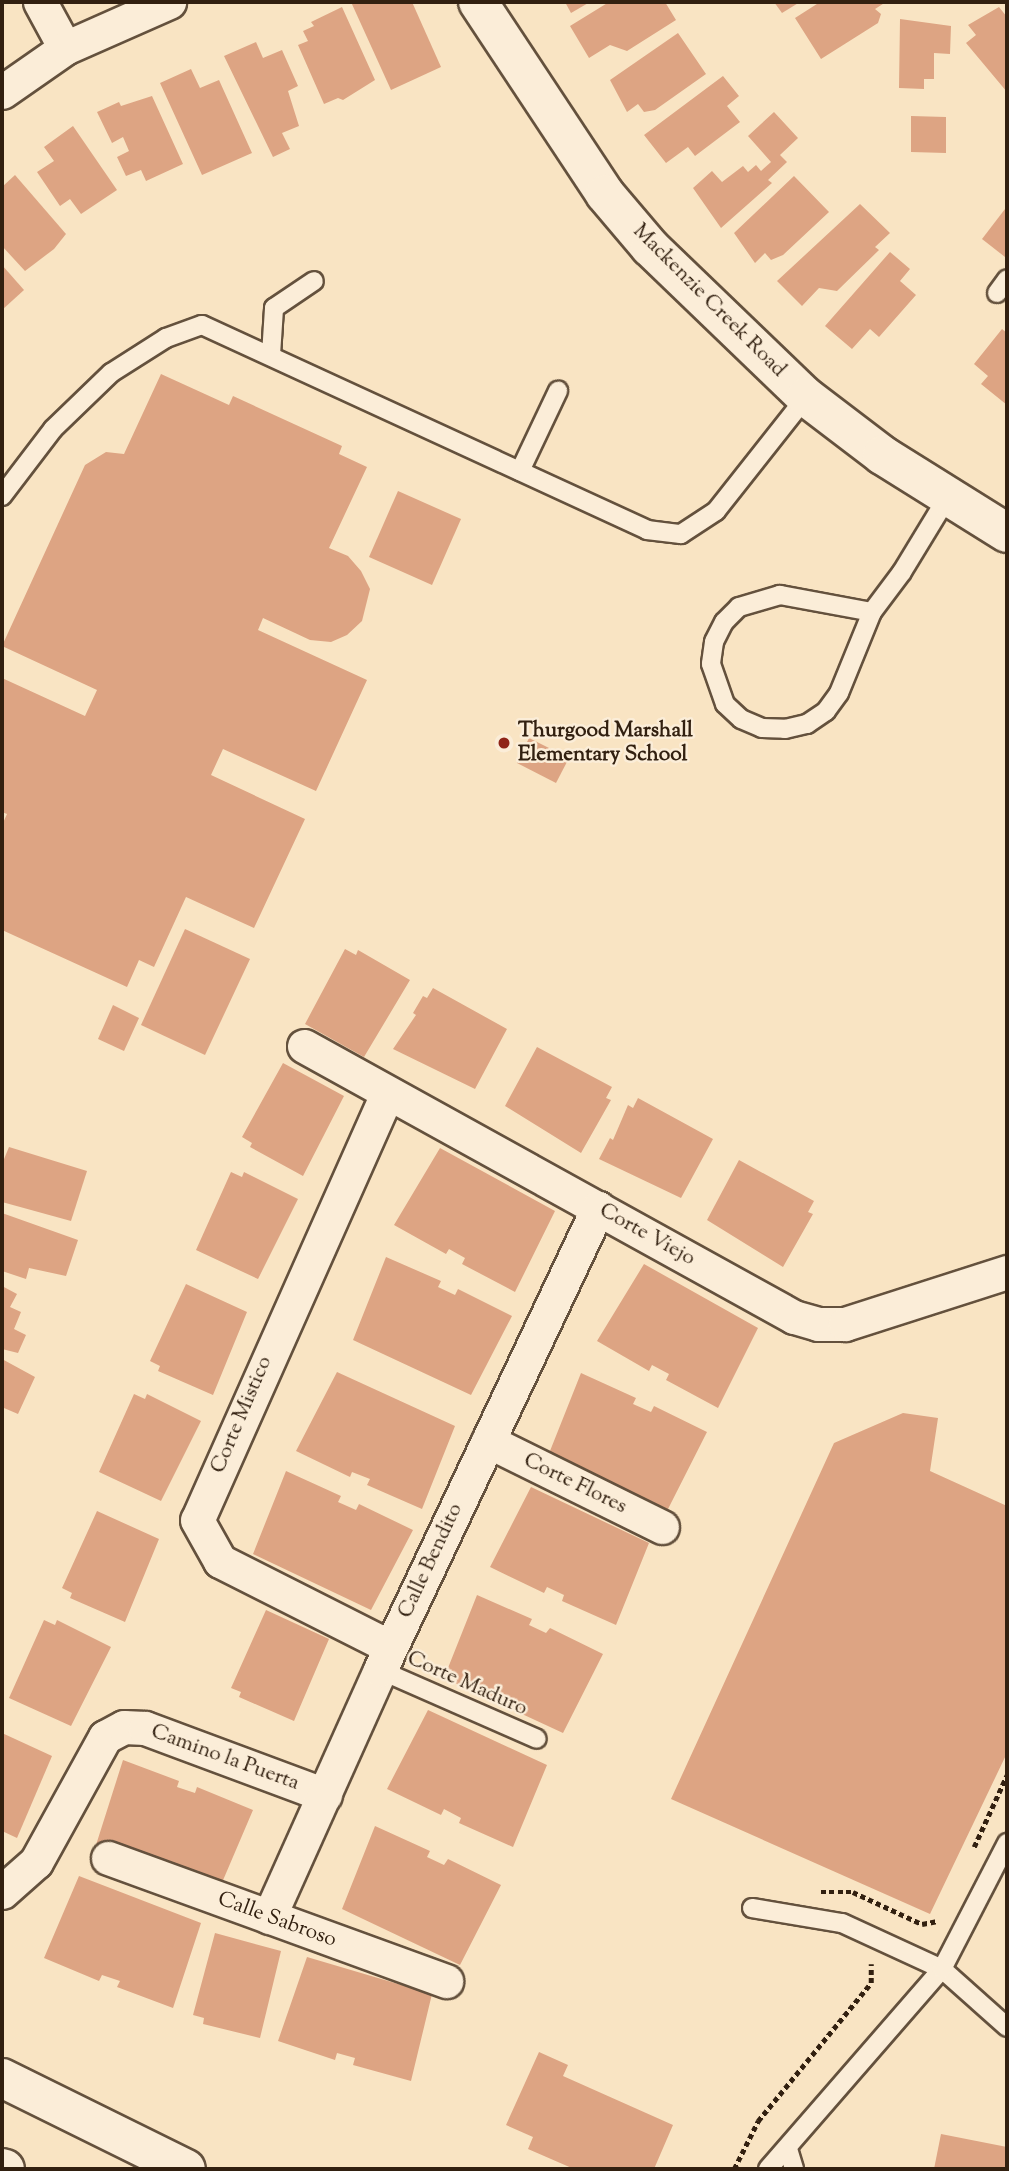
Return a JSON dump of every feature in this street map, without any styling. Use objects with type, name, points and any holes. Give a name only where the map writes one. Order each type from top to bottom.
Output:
[{"type":"street","points":[[40,2],[65,48]]},
{"type":"street","points":[[2,92],[65,48],[169,2]]},
{"type":"street","name":"Mackenzie Creek Road","points":[[478,2],[605,194],[650,247],[806,397],[947,498],[1007,533]]},
{"type":"street","name":"Corte Viejo","points":[[304,1046],[794,1317],[818,1324],[845,1324],[1007,1272]]},
{"type":"street","name":"Corte Mistico","points":[[385,1659],[220,1561],[197,1520],[387,1094]]},
{"type":"street","name":"Calle Bendito","points":[[270,1917],[385,1659],[598,1208]]},
{"type":"street","name":"Corte Flores","points":[[488,1441],[662,1527]]},
{"type":"street","name":"Camino la Puerta","points":[[2,1892],[36,1862],[105,1737],[124,1727],[145,1728],[325,1795]]},
{"type":"street","name":"Calle Sabroso","points":[[108,1858],[446,1981]]},
{"type":"street","points":[[2,2078],[186,2169]]},
{"type":"lane","points":[[271,355],[274,308],[314,281]]},
{"type":"lane","points":[[2,496],[53,429],[111,373],[166,338],[202,325],[647,530],[681,534],[716,511],[806,397]]},
{"type":"lane","points":[[520,471],[558,391]]},
{"type":"lane","points":[[872,612],[780,595],[758,598],[739,607],[724,622],[714,642],[711,664],[725,704],[762,728],[807,724],[826,711],[839,693],[872,612],[902,572],[947,498]]},
{"type":"lane","name":"Corte Maduro","points":[[385,1659],[537,1739]]},
{"type":"lane","points":[[768,2169],[788,2149],[886,2028],[942,1969],[1007,1843]]},
{"type":"lane","points":[[752,1908],[842,1923],[942,1969],[1007,2027]]},
{"type":"lane","points":[[788,2149],[794,2169]]},
{"type":"path","points":[[967,1860],[1007,1774]]},
{"type":"path","points":[[815,1892],[853,1892],[922,1924],[939,1920],[945,1908]]},
{"type":"path","points":[[734,2169],[758,2121],[871,1983],[871,1963],[866,1957]]},
{"type":"building","points":[[351,2],[412,2],[441,67],[391,90]]},
{"type":"building","points":[[565,2],[590,2],[571,13]]},
{"type":"building","points":[[609,2],[665,2],[676,20],[627,51],[610,45],[589,58],[570,26]]},
{"type":"building","points":[[774,2],[800,2],[782,13]]},
{"type":"building","points":[[820,2],[886,2],[875,9],[881,14],[878,23],[821,59],[795,18]]},
{"type":"building","points":[[342,7],[375,80],[343,100],[338,98],[324,104],[298,45],[308,41],[303,31],[314,26],[311,22]]},
{"type":"building","points":[[999,7],[1007,17],[1007,92],[966,43],[976,35],[968,25]]},
{"type":"building","points":[[900,19],[951,26],[950,54],[934,53],[934,79],[924,79],[924,89],[899,88]]},
{"type":"building","points":[[678,33],[706,74],[655,110],[644,112],[638,104],[627,112],[610,80]]},
{"type":"building","points":[[256,42],[263,58],[282,50],[298,86],[288,91],[299,126],[282,133],[290,149],[273,157],[224,56]]},
{"type":"building","points":[[191,69],[200,88],[219,80],[252,153],[202,175],[160,83]]},
{"type":"building","points":[[723,76],[739,96],[727,106],[740,122],[695,156],[688,147],[666,163],[644,135]]},
{"type":"building","points":[[152,96],[183,164],[146,181],[141,170],[126,176],[117,157],[129,151],[123,137],[112,143],[97,112],[119,102],[121,106]]},
{"type":"building","points":[[774,112],[798,138],[780,155],[787,162],[768,180],[772,183],[721,228],[693,188],[712,171],[722,182],[743,166],[748,172],[756,165],[761,171],[771,162],[748,136]]},
{"type":"building","points":[[911,116],[946,117],[946,153],[911,152]]},
{"type":"building","points":[[73,126],[117,190],[81,214],[70,199],[60,206],[37,172],[54,161],[44,147]]},
{"type":"building","points":[[15,175],[66,234],[54,249],[25,271],[2,246],[2,187]]},
{"type":"building","points":[[794,176],[829,212],[783,255],[771,260],[765,253],[755,263],[734,233]]},
{"type":"building","points":[[860,204],[890,233],[875,247],[879,250],[837,291],[819,288],[802,306],[777,281]]},
{"type":"building","points":[[1005,209],[1007,254],[1005,257],[982,239]]},
{"type":"building","points":[[890,252],[910,269],[900,281],[916,295],[879,337],[870,329],[852,349],[825,326]]},
{"type":"building","points":[[2,265],[24,290],[2,310]]},
{"type":"building","points":[[1002,329],[1007,333],[1007,405],[981,384],[988,376],[974,364]]},
{"type":"building","points":[[161,374],[229,405],[233,396],[342,446],[339,454],[367,467],[329,548],[348,556],[361,571],[370,589],[362,621],[347,635],[331,642],[310,640],[263,618],[258,630],[367,680],[316,791],[223,749],[211,775],[305,819],[254,928],[186,897],[154,967],[139,960],[127,987],[2,930],[2,825],[7,814],[2,812],[2,678],[85,716],[97,690],[2,646],[85,465],[106,452],[124,454]]},
{"type":"building","points":[[398,491],[461,519],[432,585],[369,557]]},
{"type":"building","points":[[529,738],[569,758],[556,783],[517,763]]},
{"type":"building","points":[[185,929],[250,959],[205,1055],[141,1025]]},
{"type":"building","points":[[345,949],[356,955],[358,950],[410,980],[364,1057],[305,1024]]},
{"type":"building","points":[[433,988],[507,1029],[475,1089],[393,1049],[416,1015],[413,1013],[423,996],[427,998]]},
{"type":"building","points":[[113,1005],[139,1018],[124,1051],[98,1039]]},
{"type":"building","points":[[537,1047],[612,1087],[606,1098],[611,1100],[581,1153],[505,1106]]},
{"type":"building","points":[[283,1063],[344,1096],[303,1176],[250,1147],[252,1143],[242,1137]]},
{"type":"building","points":[[638,1098],[713,1139],[681,1198],[599,1159],[610,1138],[613,1140],[628,1105],[633,1108]]},
{"type":"building","points":[[9,1147],[87,1171],[71,1221],[2,1202],[2,1164]]},
{"type":"building","points":[[440,1148],[555,1211],[515,1292],[462,1264],[465,1258],[449,1249],[446,1254],[394,1225]]},
{"type":"building","points":[[739,1160],[814,1201],[808,1212],[813,1214],[783,1267],[707,1220]]},
{"type":"building","points":[[231,1172],[242,1177],[244,1172],[298,1199],[258,1279],[196,1250]]},
{"type":"building","points":[[2,1213],[78,1240],[66,1276],[29,1268],[26,1279],[2,1271]]},
{"type":"building","points":[[386,1257],[441,1281],[438,1287],[455,1295],[458,1289],[512,1316],[471,1395],[353,1340]]},
{"type":"building","points":[[644,1264],[758,1328],[718,1408],[666,1380],[669,1374],[652,1365],[649,1371],[597,1341]]},
{"type":"building","points":[[186,1284],[247,1312],[213,1395],[158,1371],[160,1366],[150,1361]]},
{"type":"building","points":[[2,1286],[17,1294],[10,1307],[21,1312],[14,1329],[26,1335],[18,1353],[2,1349]]},
{"type":"building","points":[[2,1359],[35,1377],[18,1414],[4,1408],[2,1412]]},
{"type":"building","points":[[337,1372],[455,1426],[422,1509],[367,1485],[370,1479],[352,1472],[350,1477],[296,1451]]},
{"type":"building","points":[[581,1373],[636,1398],[633,1404],[651,1412],[654,1406],[707,1432],[667,1511],[548,1456]]},
{"type":"building","points":[[134,1394],[145,1399],[147,1394],[201,1421],[161,1501],[99,1472]]},
{"type":"building","points":[[903,1413],[938,1418],[930,1471],[1007,1506],[1007,1753],[930,1914],[671,1799],[834,1443]]},
{"type":"building","points":[[286,1471],[341,1496],[338,1502],[356,1510],[359,1504],[413,1530],[371,1610],[253,1554]]},
{"type":"building","points":[[531,1487],[649,1543],[616,1625],[562,1601],[564,1595],[547,1587],[544,1593],[490,1567]]},
{"type":"building","points":[[97,1511],[159,1539],[125,1622],[70,1598],[72,1593],[62,1588]]},
{"type":"building","points":[[477,1595],[532,1619],[529,1625],[546,1633],[550,1628],[603,1654],[563,1733],[444,1678]]},
{"type":"building","points":[[266,1610],[329,1639],[294,1721],[239,1697],[241,1692],[231,1688]]},
{"type":"building","points":[[44,1620],[55,1625],[57,1620],[111,1647],[71,1726],[9,1698]]},
{"type":"building","points":[[428,1710],[547,1765],[513,1847],[459,1823],[461,1818],[444,1809],[441,1815],[387,1789]]},
{"type":"building","points":[[2,1733],[52,1756],[17,1838],[2,1831]]},
{"type":"building","points":[[123,1760],[179,1781],[177,1787],[195,1793],[197,1787],[253,1810],[218,1892],[96,1845]]},
{"type":"building","points":[[375,1826],[430,1851],[427,1857],[444,1865],[448,1859],[501,1885],[460,1965],[342,1909]]},
{"type":"building","points":[[79,1876],[201,1923],[173,2008],[117,1987],[120,1981],[102,1975],[99,1981],[44,1958]]},
{"type":"building","points":[[215,1933],[281,1951],[260,2038],[203,2024],[204,2018],[193,2015]]},
{"type":"building","points":[[307,1957],[432,1994],[411,2081],[353,2065],[355,2058],[337,2053],[335,2060],[278,2041]]},
{"type":"building","points":[[539,2052],[568,2065],[563,2076],[673,2125],[654,2169],[574,2169],[528,2149],[533,2137],[506,2125]]},
{"type":"building","points":[[941,2134],[1007,2147],[1007,2169],[934,2169]]},
{"type":"place","name":"Thurgood Marshall Elementary School","points":[[504,743]]}]
